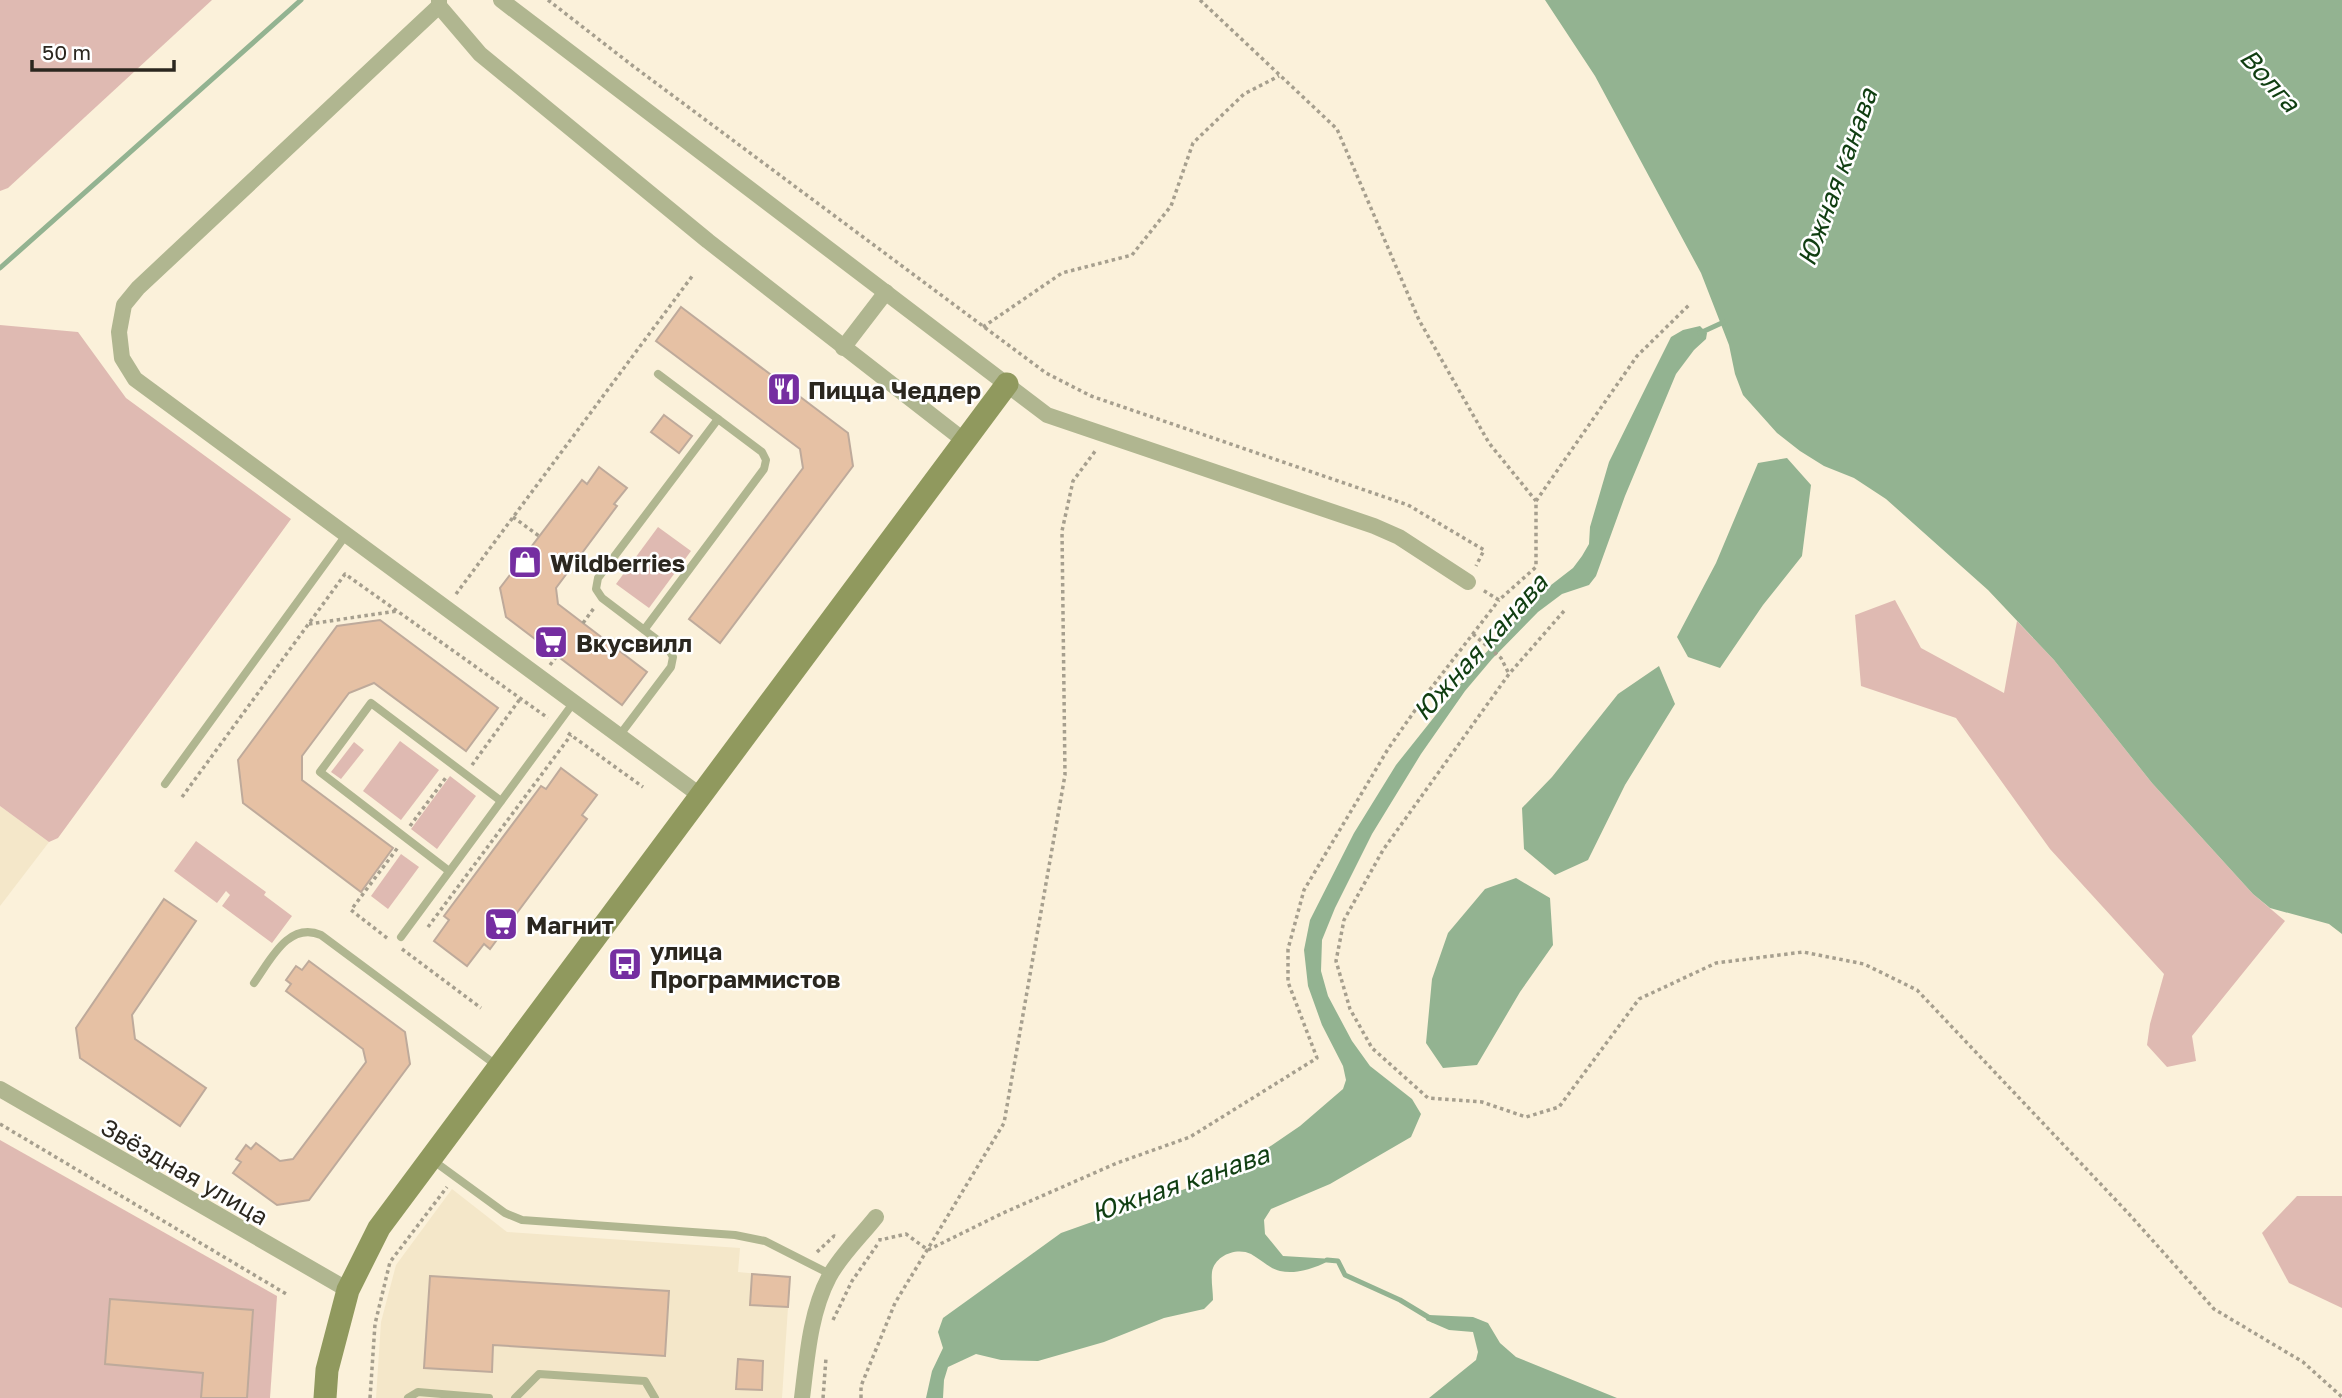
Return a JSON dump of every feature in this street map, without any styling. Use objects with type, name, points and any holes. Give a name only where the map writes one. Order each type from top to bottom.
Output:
[{"type":"street","points":[[501,0],[1047,415],[1374,526],[1399,537],[1468,582]]},
{"type":"street","points":[[701,796],[135,379],[122,358],[119,332],[124,305],[138,288],[439,3],[480,54],[843,348],[966,442]]},
{"type":"street","points":[[843,348],[886,292]]},
{"type":"street","points":[[325,1398],[327,1370],[348,1290],[379,1228],[1007,384]]},
{"type":"street","name":"Звёздная улица","points":[[0,1089],[348,1290]]},
{"type":"street","points":[[802,1398],[808,1350],[820,1298],[830,1275],[876,1217]]},
{"type":"lane","points":[[644,629],[764,469],[766,460],[762,452],[658,374]]},
{"type":"lane","points":[[619,736],[671,667],[673,657],[668,648],[602,598],[596,589],[598,578],[718,419]]},
{"type":"lane","points":[[165,784],[346,535]]},
{"type":"lane","points":[[399,942],[574,702]]},
{"type":"lane","points":[[449,871],[320,772],[371,703],[501,801]]},
{"type":"lane","points":[[254,983],[285,941],[293,934],[313,931],[321,934],[498,1067]]},
{"type":"lane","points":[[430,1157],[505,1213],[522,1220],[735,1235],[765,1241],[830,1275]]},
{"type":"lane","points":[[515,1398],[539,1374],[645,1381],[655,1398]]},
{"type":"lane","points":[[408,1398],[418,1392],[489,1398]]},
{"type":"path","points":[[548,0],[1046,373],[1091,397],[1408,505],[1484,550],[1468,582],[1499,600]]},
{"type":"path","points":[[1200,0],[1337,129],[1419,320],[1489,443],[1536,501]]},
{"type":"path","points":[[983,327],[1062,273],[1132,256],[1171,206],[1194,143],[1244,94],[1279,76]]},
{"type":"path","points":[[446,608],[693,275]]},
{"type":"path","points":[[928,1250],[1003,1213],[1117,1163],[1190,1137],[1317,1058],[1288,982],[1288,949],[1304,890],[1388,749],[1499,600],[1536,567],[1536,501],[1637,356],[1690,304]]},
{"type":"path","points":[[861,1398],[861,1386],[895,1303],[1004,1123],[1065,775],[1062,531],[1073,481],[1107,435]]},
{"type":"path","points":[[513,517],[539,536]]},
{"type":"path","points":[[182,797],[345,574],[643,787]]},
{"type":"path","points":[[583,623],[602,598]]},
{"type":"path","points":[[309,625],[397,611]]},
{"type":"path","points":[[1564,611],[1509,674],[1383,850],[1344,920],[1335,961],[1350,1009],[1372,1048],[1428,1098],[1482,1102],[1526,1117],[1559,1107],[1639,999],[1716,963],[1804,952],[1864,964],[1917,990],[2129,1214],[2214,1309],[2303,1362],[2342,1397]]},
{"type":"path","points":[[1473,634],[1501,658],[1509,674]]},
{"type":"path","points":[[471,765],[520,699]]},
{"type":"path","points":[[424,932],[571,735]]},
{"type":"path","points":[[389,939],[351,910],[451,771]]},
{"type":"path","points":[[399,942],[481,1008]]},
{"type":"path","points":[[0,1125],[288,1296]]},
{"type":"path","points":[[370,1398],[374,1324],[390,1262],[454,1177]]},
{"type":"path","points":[[876,1217],[880,1240]]},
{"type":"path","points":[[832,1327],[840,1304],[880,1240],[906,1234],[928,1250]]},
{"type":"path","points":[[816,1253],[834,1236],[867,1259]]},
{"type":"path","points":[[823,1398],[827,1346]]},
{"type":"shaded area","points":[[0,0],[212,0],[8,188],[0,191]]},
{"type":"shaded area","points":[[0,325],[78,332],[126,398],[291,519],[58,838],[49,842],[0,806]]},
{"type":"shaded area","points":[[658,527],[691,551],[649,608],[616,584]]},
{"type":"shaded area","points":[[1895,600],[1921,648],[2004,693],[2017,621],[2054,660],[2152,783],[2253,894],[2285,921],[2192,1036],[2196,1061],[2167,1067],[2147,1045],[2164,974],[2050,849],[1956,718],[1861,686],[1855,615]]},
{"type":"shaded area","points":[[400,741],[439,770],[401,820],[363,791]]},
{"type":"shaded area","points":[[354,742],[364,750],[341,779],[331,772]]},
{"type":"shaded area","points":[[450,776],[476,796],[437,849],[411,829]]},
{"type":"shaded area","points":[[0,806],[49,842],[0,906]]},
{"type":"shaded area","points":[[196,841],[266,892],[264,895],[292,916],[272,943],[222,906],[230,895],[226,891],[217,903],[174,871]]},
{"type":"shaded area","points":[[401,854],[419,867],[388,909],[371,896]]},
{"type":"shaded area","points":[[0,1140],[277,1296],[270,1398],[0,1398]]},
{"type":"shaded area","points":[[452,1189],[507,1232],[740,1248],[738,1272],[790,1277],[782,1398],[376,1398],[381,1322],[396,1265]]},
{"type":"shaded area","points":[[2297,1196],[2342,1196],[2342,1308],[2289,1283],[2262,1233]]},
{"type":"water","name":"Волга","points":[[1545,0],[2342,0],[2342,934],[2329,924],[2270,908],[2253,894],[2152,783],[2054,660],[1988,590],[1886,499],[1854,478],[1824,466],[1777,433],[1743,395],[1729,345],[1701,273],[1595,76]]},
{"type":"water","points":[[1700,326],[1707,333],[1706,339],[1676,374],[1625,496],[1596,576],[1589,585],[1562,594],[1538,612],[1465,691],[1421,754],[1372,834],[1322,940],[1321,971],[1328,996],[1352,1041],[1370,1066],[1412,1099],[1421,1114],[1411,1137],[1330,1184],[1271,1209],[1264,1220],[1265,1234],[1283,1256],[1333,1259],[1307,1270],[1287,1272],[1273,1268],[1245,1252],[1227,1254],[1214,1266],[1213,1300],[1204,1309],[1164,1318],[1104,1342],[1038,1361],[1001,1360],[976,1354],[948,1367],[943,1398],[926,1398],[932,1371],[943,1348],[938,1332],[943,1318],[1061,1233],[1213,1179],[1259,1154],[1300,1126],[1343,1089],[1346,1080],[1343,1066],[1322,1025],[1308,986],[1304,950],[1310,920],[1354,833],[1396,765],[1482,657],[1542,592],[1573,568],[1582,556],[1589,544],[1590,527],[1609,462],[1671,337],[1683,330]]},
{"type":"water","points":[[1787,458],[1811,485],[1802,556],[1763,605],[1720,668],[1688,657],[1677,637],[1716,563],[1758,463]]},
{"type":"water","points":[[1659,666],[1675,704],[1625,785],[1588,860],[1555,875],[1524,849],[1522,808],[1552,777],[1618,694]]},
{"type":"water","points":[[1516,878],[1550,898],[1553,945],[1520,992],[1477,1065],[1443,1068],[1426,1043],[1432,979],[1448,933],[1485,889]]},
{"type":"water","points":[[1429,1315],[1473,1317],[1488,1323],[1500,1343],[1516,1357],[1617,1398],[1429,1398],[1476,1360],[1478,1352],[1473,1332],[1449,1330],[1426,1320]]},
{"type":"building","points":[[681,307],[848,433],[853,466],[720,643],[689,619],[803,468],[800,449],[656,341]]},
{"type":"building","points":[[664,415],[692,436],[679,453],[651,432]]},
{"type":"building","points":[[599,467],[627,488],[614,504],[617,506],[556,588],[558,604],[647,672],[622,705],[506,617],[500,588],[582,480],[587,484]]},
{"type":"building","points":[[380,620],[498,708],[466,751],[374,683],[349,693],[302,756],[302,780],[393,848],[361,892],[243,803],[238,760],[337,626]]},
{"type":"building","points":[[561,768],[597,795],[582,815],[587,819],[490,949],[484,944],[467,966],[434,941],[449,920],[444,916],[541,786],[546,789]]},
{"type":"building","points":[[164,899],[196,921],[132,1015],[135,1039],[206,1088],[180,1126],[80,1058],[76,1028]]},
{"type":"building","points":[[309,961],[405,1032],[410,1064],[309,1200],[277,1205],[233,1173],[241,1162],[236,1159],[246,1145],[251,1149],[256,1143],[280,1161],[293,1159],[366,1062],[363,1049],[286,991],[291,984],[286,980],[296,966],[302,970]]},
{"type":"building","points":[[752,1274],[790,1277],[788,1307],[750,1305]]},
{"type":"building","points":[[430,1276],[669,1291],[665,1356],[493,1345],[492,1372],[424,1368]]},
{"type":"building","points":[[110,1299],[253,1310],[247,1398],[201,1398],[203,1373],[105,1364]]},
{"type":"building","points":[[738,1359],[763,1361],[762,1390],[736,1389]]},
{"type":"waterway","points":[[0,268],[301,0]]},
{"type":"waterway","name":"Южная канава","points":[[1700,333],[1726,321]]},
{"type":"waterway","points":[[1327,1260],[1338,1261],[1345,1275],[1400,1300],[1433,1320]]},
{"type":"place","name":"Пицца Чеддер","points":[[784,389]]},
{"type":"place","name":"Wildberries","points":[[525,562]]},
{"type":"place","name":"Вкусвилл","points":[[551,642]]},
{"type":"place","name":"Магнит","points":[[501,924]]},
{"type":"place","name":"улица Программистов","points":[[625,964]]}]
